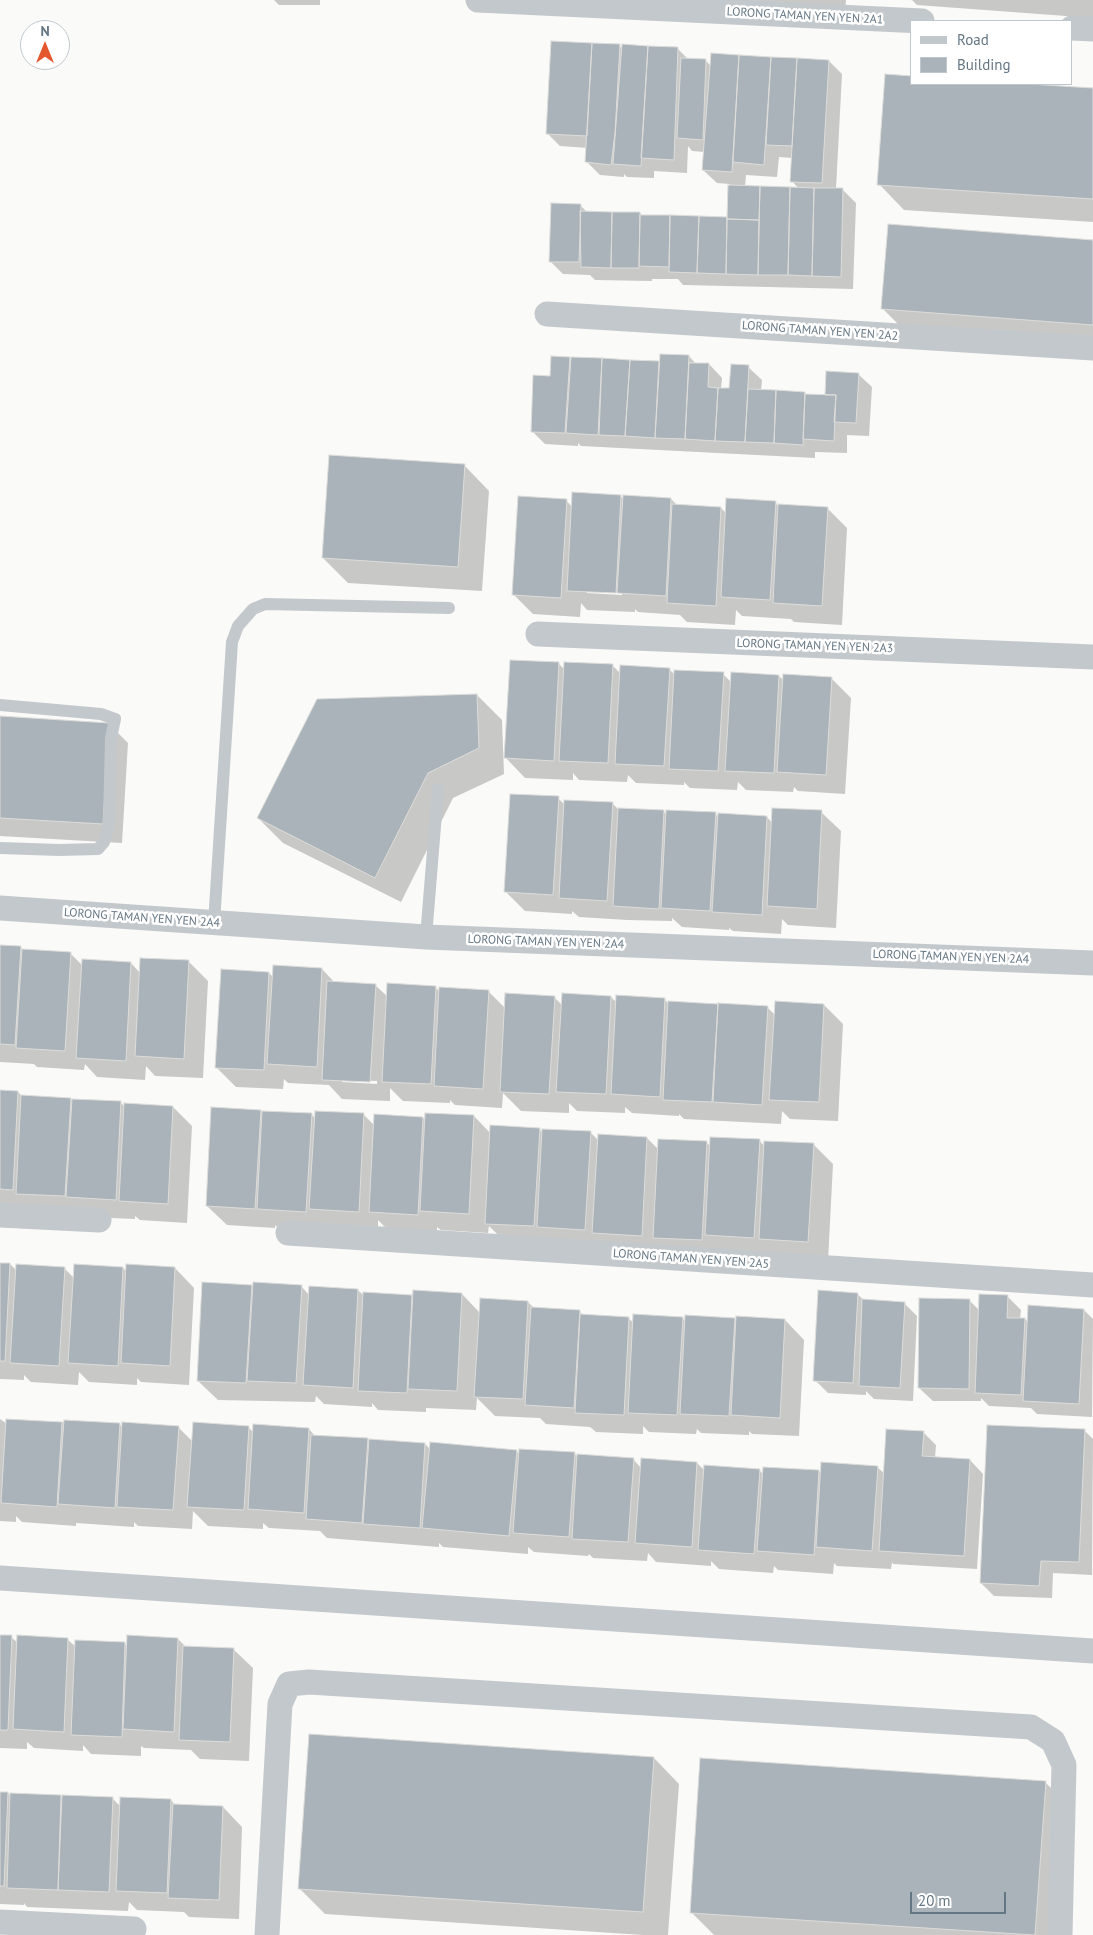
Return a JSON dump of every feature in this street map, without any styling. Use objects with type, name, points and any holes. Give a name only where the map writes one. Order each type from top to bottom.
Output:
[{"type":"street","name":"LORONG TAMAN YEN YEN 2A1","points":[[478,0],[910,20]]},
{"type":"street","points":[[1073,28],[1093,29]]},
{"type":"street","name":"LORONG TAMAN YEN YEN 2A2","points":[[547,314],[1093,348]]},
{"type":"street","name":"LORONG TAMAN YEN YEN 2A3","points":[[538,634],[1093,657]]},
{"type":"street","name":"LORONG TAMAN YEN YEN 2A4","points":[[0,908],[426,937],[1093,963]]},
{"type":"street","points":[[0,1215],[99,1220]]},
{"type":"street","name":"LORONG TAMAN YEN YEN 2A5","points":[[288,1233],[1093,1285]]},
{"type":"street","points":[[0,1578],[1093,1651]]},
{"type":"street","points":[[267,1935],[280,1704],[289,1684],[309,1682],[1031,1727],[1052,1741],[1064,1765],[1060,1935]]},
{"type":"street","points":[[0,1922],[134,1929]]},
{"type":"lane","points":[[214,923],[232,642],[238,626],[253,609],[265,604],[449,608]]},
{"type":"lane","points":[[0,705],[101,714],[115,720],[111,738],[109,822],[104,842],[98,849],[0,848]]},
{"type":"lane","points":[[426,937],[438,790]]},
{"type":"building","points":[[551,41],[592,43],[587,136],[546,134]]},
{"type":"building","points":[[592,43],[620,44],[615,133],[611,165],[585,162]]},
{"type":"building","points":[[622,44],[648,46],[641,166],[613,164]]},
{"type":"building","points":[[648,46],[678,47],[674,160],[641,158]]},
{"type":"building","points":[[711,53],[739,55],[732,172],[702,170]]},
{"type":"building","points":[[739,55],[771,57],[764,165],[733,162]]},
{"type":"building","points":[[771,57],[797,58],[792,146],[766,145]]},
{"type":"building","points":[[681,58],[706,59],[703,140],[677,138]]},
{"type":"building","points":[[797,58],[829,60],[822,183],[790,182]]},
{"type":"building","points":[[885,74],[910,76],[910,85],[1045,85],[1093,88],[1093,199],[877,185]]},
{"type":"building","points":[[728,185],[760,186],[759,220],[727,219]]},
{"type":"building","points":[[760,186],[790,187],[788,275],[758,275]]},
{"type":"building","points":[[790,187],[814,188],[812,276],[788,275]]},
{"type":"building","points":[[814,188],[843,188],[841,277],[812,276]]},
{"type":"building","points":[[551,203],[581,204],[579,262],[549,262]]},
{"type":"building","points":[[580,211],[612,212],[611,268],[581,267]]},
{"type":"building","points":[[612,212],[640,212],[639,268],[611,268]]},
{"type":"building","points":[[640,215],[670,215],[669,267],[639,266]]},
{"type":"building","points":[[670,215],[699,216],[697,273],[669,272]]},
{"type":"building","points":[[699,216],[727,217],[726,274],[697,273]]},
{"type":"building","points":[[727,219],[759,220],[758,275],[726,274]]},
{"type":"building","points":[[888,224],[1093,240],[1093,325],[881,309]]},
{"type":"building","points":[[660,354],[689,355],[685,439],[655,438]]},
{"type":"building","points":[[551,356],[570,357],[565,433],[531,432],[533,375],[550,376]]},
{"type":"building","points":[[571,357],[602,358],[598,435],[566,433]]},
{"type":"building","points":[[602,358],[630,360],[625,436],[599,435]]},
{"type":"building","points":[[630,360],[659,361],[655,438],[625,436]]},
{"type":"building","points":[[689,363],[709,363],[708,387],[718,388],[715,441],[685,439]]},
{"type":"building","points":[[731,364],[749,365],[745,442],[715,441],[718,388],[729,388]]},
{"type":"building","points":[[826,371],[859,373],[856,423],[834,422],[836,395],[825,395]]},
{"type":"building","points":[[748,389],[776,390],[774,443],[745,442]]},
{"type":"building","points":[[776,390],[805,392],[803,445],[774,443]]},
{"type":"building","points":[[805,394],[836,395],[834,441],[803,439]]},
{"type":"building","points":[[329,455],[465,464],[458,567],[322,558]]},
{"type":"building","points":[[572,492],[621,495],[616,593],[567,591]]},
{"type":"building","points":[[623,495],[671,498],[666,596],[617,593]]},
{"type":"building","points":[[518,496],[567,499],[561,598],[512,595]]},
{"type":"building","points":[[726,498],[776,501],[770,600],[721,597]]},
{"type":"building","points":[[672,504],[721,507],[716,606],[667,603]]},
{"type":"building","points":[[778,504],[828,507],[822,606],[773,603]]},
{"type":"building","points":[[510,660],[559,662],[554,761],[504,758]]},
{"type":"building","points":[[564,662],[613,664],[608,763],[559,761]]},
{"type":"building","points":[[620,665],[670,668],[664,766],[615,764]]},
{"type":"building","points":[[674,670],[724,672],[718,771],[669,769]]},
{"type":"building","points":[[731,672],[779,675],[774,773],[725,771]]},
{"type":"building","points":[[783,674],[832,677],[826,775],[777,772]]},
{"type":"building","points":[[477,694],[479,748],[428,773],[375,878],[257,818],[317,699]]},
{"type":"building","points":[[0,716],[109,723],[103,824],[0,818]]},
{"type":"building","points":[[510,794],[559,796],[553,895],[504,892]]},
{"type":"building","points":[[564,800],[613,802],[607,901],[559,898]]},
{"type":"building","points":[[618,808],[664,810],[659,909],[613,906]]},
{"type":"building","points":[[772,808],[822,810],[817,909],[767,906]]},
{"type":"building","points":[[666,810],[716,812],[710,911],[661,908]]},
{"type":"building","points":[[718,813],[767,816],[762,915],[712,912]]},
{"type":"building","points":[[0,945],[21,946],[15,1045],[0,1044]]},
{"type":"building","points":[[22,949],[71,952],[65,1051],[16,1048]]},
{"type":"building","points":[[140,958],[189,960],[184,1059],[135,1056]]},
{"type":"building","points":[[82,959],[131,962],[126,1061],[76,1058]]},
{"type":"building","points":[[273,965],[322,968],[317,1067],[267,1064]]},
{"type":"building","points":[[221,969],[269,972],[264,1070],[215,1068]]},
{"type":"building","points":[[327,981],[376,984],[370,1082],[322,1080]]},
{"type":"building","points":[[387,983],[436,986],[431,1084],[382,1082]]},
{"type":"building","points":[[439,987],[489,990],[483,1089],[434,1086]]},
{"type":"building","points":[[505,993],[555,996],[549,1094],[500,1092]]},
{"type":"building","points":[[562,993],[611,996],[606,1094],[556,1092]]},
{"type":"building","points":[[616,995],[665,998],[660,1097],[611,1094]]},
{"type":"building","points":[[668,1001],[718,1004],[712,1102],[663,1100]]},
{"type":"building","points":[[775,1001],[824,1004],[819,1102],[769,1100]]},
{"type":"building","points":[[718,1003],[768,1006],[762,1105],[713,1102]]},
{"type":"building","points":[[0,1090],[18,1091],[13,1190],[0,1189]]},
{"type":"building","points":[[21,1095],[71,1098],[65,1196],[16,1194]]},
{"type":"building","points":[[72,1099],[121,1101],[116,1200],[66,1197]]},
{"type":"building","points":[[124,1103],[173,1106],[168,1204],[119,1201]]},
{"type":"building","points":[[211,1107],[261,1110],[255,1209],[206,1206]]},
{"type":"building","points":[[262,1111],[312,1113],[306,1212],[257,1209]]},
{"type":"building","points":[[315,1111],[364,1113],[359,1212],[309,1209]]},
{"type":"building","points":[[425,1113],[474,1115],[469,1214],[420,1211]]},
{"type":"building","points":[[374,1114],[423,1117],[418,1215],[369,1212]]},
{"type":"building","points":[[490,1125],[540,1128],[534,1226],[485,1224]]},
{"type":"building","points":[[542,1129],[591,1131],[585,1230],[537,1227]]},
{"type":"building","points":[[598,1134],[647,1137],[642,1236],[592,1233]]},
{"type":"building","points":[[710,1137],[760,1139],[754,1238],[705,1235]]},
{"type":"building","points":[[658,1139],[707,1141],[702,1240],[653,1238]]},
{"type":"building","points":[[764,1141],[814,1143],[808,1242],[759,1239]]},
{"type":"building","points":[[0,1263],[10,1263],[5,1361],[0,1361]]},
{"type":"building","points":[[16,1264],[65,1267],[59,1366],[10,1363]]},
{"type":"building","points":[[74,1264],[123,1267],[118,1366],[68,1363]]},
{"type":"building","points":[[126,1264],[175,1267],[170,1366],[121,1363]]},
{"type":"building","points":[[202,1282],[252,1285],[246,1383],[197,1381]]},
{"type":"building","points":[[253,1282],[302,1285],[296,1383],[247,1381]]},
{"type":"building","points":[[309,1286],[358,1289],[353,1388],[303,1385]]},
{"type":"building","points":[[413,1290],[462,1293],[457,1391],[408,1389]]},
{"type":"building","points":[[818,1290],[858,1293],[853,1383],[813,1381]]},
{"type":"building","points":[[363,1292],[412,1295],[407,1393],[358,1391]]},
{"type":"building","points":[[979,1294],[1008,1295],[1007,1318],[1025,1318],[1021,1395],[975,1393]]},
{"type":"building","points":[[480,1298],[528,1301],[523,1399],[474,1397]]},
{"type":"building","points":[[919,1298],[970,1299],[969,1389],[918,1388]]},
{"type":"building","points":[[862,1299],[905,1302],[900,1388],[859,1386]]},
{"type":"building","points":[[1028,1305],[1084,1309],[1079,1404],[1023,1401]]},
{"type":"building","points":[[531,1307],[580,1310],[574,1408],[525,1405]]},
{"type":"building","points":[[580,1314],[629,1317],[624,1415],[575,1413]]},
{"type":"building","points":[[633,1314],[683,1317],[677,1415],[628,1413]]},
{"type":"building","points":[[685,1315],[735,1318],[729,1416],[680,1414]]},
{"type":"building","points":[[736,1316],[785,1319],[780,1418],[731,1415]]},
{"type":"building","points":[[6,1419],[62,1422],[57,1507],[1,1503]]},
{"type":"building","points":[[64,1420],[120,1423],[115,1508],[58,1504]]},
{"type":"building","points":[[122,1422],[179,1426],[173,1510],[117,1507]]},
{"type":"building","points":[[193,1422],[249,1426],[244,1510],[187,1507]]},
{"type":"building","points":[[253,1424],[309,1428],[304,1513],[248,1509]]},
{"type":"building","points":[[987,1425],[1085,1429],[1079,1562],[1041,1561],[1039,1586],[980,1583]]},
{"type":"building","points":[[886,1429],[924,1431],[922,1456],[970,1459],[964,1556],[879,1551]]},
{"type":"building","points":[[311,1435],[368,1438],[362,1523],[306,1519]]},
{"type":"building","points":[[369,1439],[425,1443],[420,1528],[363,1524]]},
{"type":"building","points":[[430,1442],[517,1450],[509,1536],[422,1528]]},
{"type":"building","points":[[519,1449],[575,1452],[569,1537],[513,1533]]},
{"type":"building","points":[[577,1454],[634,1458],[628,1542],[572,1539]]},
{"type":"building","points":[[641,1458],[697,1462],[692,1547],[635,1543]]},
{"type":"building","points":[[821,1462],[878,1466],[872,1551],[816,1547]]},
{"type":"building","points":[[704,1465],[760,1469],[754,1554],[698,1550]]},
{"type":"building","points":[[763,1467],[819,1470],[814,1555],[757,1551]]},
{"type":"building","points":[[0,1635],[12,1635],[8,1730],[0,1730]]},
{"type":"building","points":[[17,1635],[68,1638],[64,1732],[13,1729]]},
{"type":"building","points":[[127,1635],[178,1638],[174,1732],[123,1729]]},
{"type":"building","points":[[75,1640],[125,1642],[122,1737],[71,1735]]},
{"type":"building","points":[[183,1646],[234,1648],[230,1742],[179,1740]]},
{"type":"building","points":[[309,1734],[654,1757],[643,1912],[298,1889]]},
{"type":"building","points":[[700,1758],[1046,1781],[1035,1935],[690,1913]]},
{"type":"building","points":[[0,1792],[8,1792],[4,1886],[0,1886]]},
{"type":"building","points":[[10,1793],[61,1795],[58,1890],[7,1888]]},
{"type":"building","points":[[62,1795],[113,1797],[109,1892],[58,1890]]},
{"type":"building","points":[[120,1797],[171,1799],[167,1893],[116,1891]]},
{"type":"building","points":[[173,1804],[223,1806],[219,1900],[168,1898]]}]
